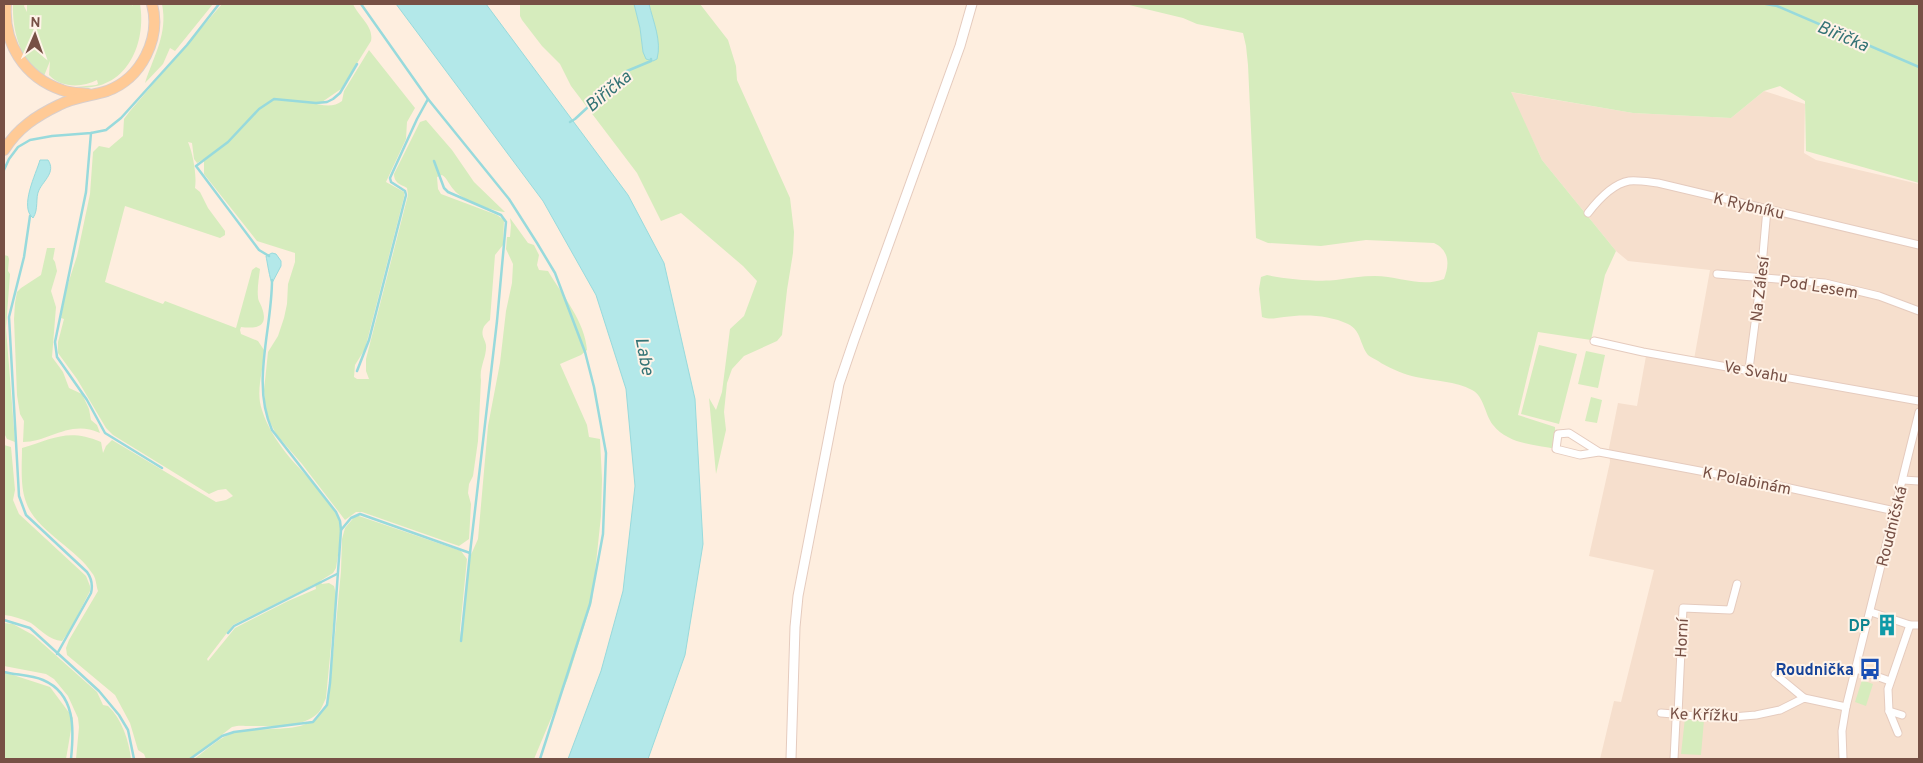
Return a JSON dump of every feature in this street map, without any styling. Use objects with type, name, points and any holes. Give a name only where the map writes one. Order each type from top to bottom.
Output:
[{"type":"main road","points":[[6,4],[5,17],[9,40],[18,58],[27,70],[39,80],[63,90],[92,94]]},
{"type":"main road","points":[[4,150],[12,137],[30,120],[61,104],[107,91],[120,84],[137,69],[151,45],[155,16],[152,4]]},
{"type":"street","points":[[791,759],[795,627],[798,596],[840,384],[854,340],[960,46],[972,4]]},
{"type":"street","name":"K Rybníku","points":[[1588,213],[1607,193],[1616,187],[1630,181],[1658,183],[1919,245]]},
{"type":"street","name":"Na Zálesí","points":[[1749,369],[1761,277],[1767,209]]},
{"type":"street","name":"Pod Lesem","points":[[1717,274],[1825,284],[1879,296],[1919,311]]},
{"type":"street","name":"Ve Svahu","points":[[1594,341],[1642,352],[1749,369],[1919,400]]},
{"type":"street","name":"Roudničská","points":[[1843,759],[1842,731],[1846,707],[1919,412]]},
{"type":"street","name":"K Polabinám","points":[[1599,452],[1569,433],[1558,434],[1556,449],[1580,455],[1599,452],[1780,486],[1895,511]]},
{"type":"street","points":[[1903,480],[1919,481]]},
{"type":"street","name":"Horní","points":[[1674,759],[1683,608],[1730,610],[1737,584]]},
{"type":"street","points":[[1870,612],[1910,624],[1919,624]]},
{"type":"street","points":[[1898,733],[1888,711],[1888,696],[1890,680],[1910,624]]},
{"type":"street","points":[[1856,669],[1890,680]]},
{"type":"street","points":[[1774,674],[1804,698],[1846,707]]},
{"type":"street","name":"Ke Křížku","points":[[1661,713],[1677,717],[1721,718],[1780,710],[1804,698]]},
{"type":"street","points":[[1888,711],[1902,715]]},
{"type":"shaded area","points":[[1764,91],[1805,104],[1804,153],[1816,160],[1919,184],[1919,759],[1600,759],[1614,701],[1621,702],[1654,570],[1589,556],[1610,462],[1609,448],[1618,403],[1637,406],[1646,356],[1693,365],[1710,270],[1628,261],[1616,251],[1542,160],[1510,92],[1633,113],[1731,118]]},
{"type":"green space","points":[[13,4],[25,4],[27,12],[27,4],[132,4],[133,6],[133,4],[140,4],[140,35],[136,50],[120,74],[108,82],[93,87],[76,87],[98,84],[97,80],[78,85],[59,82],[49,75],[50,61],[44,76],[36,70],[23,54],[16,35]]},
{"type":"green space","points":[[162,4],[213,4],[175,51],[170,48],[163,64],[145,83],[162,35]]},
{"type":"green space","points":[[222,4],[353,4],[368,26],[371,41],[341,89],[322,102],[311,103],[331,105],[342,101],[344,91],[369,50],[415,108],[407,122],[406,139],[386,182],[404,192],[404,197],[365,349],[355,365],[354,377],[357,379],[369,379],[366,371],[366,359],[408,195],[407,188],[396,181],[394,174],[420,122],[426,120],[452,150],[474,182],[505,212],[470,201],[458,194],[442,175],[437,177],[438,189],[441,194],[497,215],[504,220],[503,245],[495,255],[490,320],[484,326],[483,331],[486,349],[481,375],[478,441],[473,476],[469,484],[468,493],[471,504],[469,539],[459,546],[362,512],[356,512],[345,520],[302,464],[276,434],[266,414],[264,390],[268,352],[278,336],[284,318],[288,284],[295,262],[295,253],[257,241],[204,174],[204,161],[209,156],[197,163],[194,159],[192,143],[188,142],[194,165],[195,188],[200,192],[208,208],[225,231],[225,235],[220,238],[125,206],[105,282],[163,304],[165,301],[236,328],[252,270],[256,267],[260,269],[258,300],[262,307],[264,319],[256,327],[241,327],[240,330],[241,334],[258,341],[264,350],[259,395],[262,410],[269,427],[279,443],[326,498],[338,518],[340,526],[340,542],[336,568],[333,573],[320,581],[322,584],[329,583],[334,586],[336,594],[326,698],[319,712],[305,721],[296,724],[232,727],[190,759],[146,759],[144,754],[138,750],[130,723],[115,695],[67,655],[66,648],[69,640],[98,591],[96,581],[85,564],[38,522],[26,502],[22,482],[22,448],[52,438],[70,435],[101,442],[103,453],[106,446],[112,440],[216,502],[233,496],[226,489],[209,494],[113,435],[106,428],[77,379],[58,353],[58,342],[64,319],[61,318],[66,290],[77,256],[90,194],[93,152],[99,146],[109,148],[123,136],[124,119]],"holes":[[[315,584],[316,589],[235,628],[208,661],[207,659],[233,625]]]},
{"type":"green space","points":[[520,4],[634,4],[643,52],[658,42],[649,4],[700,4],[728,40],[736,66],[737,80],[790,198],[794,232],[782,335],[777,341],[744,356],[732,369],[727,383],[724,412],[726,430],[716,474],[709,398],[716,410],[722,392],[730,329],[744,316],[757,281],[743,266],[681,213],[661,221],[637,173],[571,86],[560,64],[542,46],[522,20]]},
{"type":"green space","points":[[1125,4],[1919,4],[1919,183],[1806,151],[1805,101],[1780,86],[1764,91],[1731,118],[1633,113],[1511,92],[1542,160],[1616,251],[1605,275],[1591,340],[1538,332],[1518,415],[1555,427],[1556,449],[1522,443],[1506,436],[1493,425],[1482,401],[1472,390],[1452,383],[1407,375],[1369,356],[1358,334],[1348,324],[1317,316],[1271,319],[1262,317],[1259,289],[1261,277],[1267,275],[1320,281],[1384,276],[1427,282],[1444,279],[1447,258],[1443,249],[1434,243],[1366,240],[1321,246],[1268,243],[1256,238],[1248,65],[1243,33],[1197,24],[1183,18]]},
{"type":"green space","points":[[510,218],[528,243],[534,245],[539,255],[537,265],[539,270],[548,271],[578,319],[582,329],[587,350],[581,355],[560,364],[587,425],[589,437],[600,439],[602,479],[601,516],[592,601],[568,678],[534,759],[194,759],[230,734],[245,730],[300,726],[309,723],[322,711],[329,698],[341,571],[342,539],[345,528],[356,515],[461,551],[467,559],[460,630],[461,638],[470,557],[478,539],[488,426],[512,283],[513,264],[506,249],[507,237],[510,237]]},
{"type":"green space","points":[[47,248],[55,248],[53,259],[57,271],[51,291],[56,307],[52,357],[63,372],[69,388],[82,394],[89,409],[91,420],[97,425],[100,433],[79,428],[60,432],[42,439],[23,442],[24,421],[20,414],[17,395],[15,303],[17,292],[41,275]]},
{"type":"green space","points":[[4,255],[8,256],[9,259],[8,271],[10,274],[6,328],[15,442],[7,439],[4,433]]},
{"type":"green space","points":[[1539,345],[1577,354],[1559,424],[1521,414]]},
{"type":"green space","points":[[1586,351],[1605,355],[1598,388],[1578,384]]},
{"type":"green space","points":[[1591,397],[1602,400],[1597,423],[1585,421]]},
{"type":"green space","points":[[4,445],[11,447],[15,490],[13,500],[19,514],[86,576],[90,586],[90,591],[70,630],[62,641],[49,637],[31,623],[4,615]]},
{"type":"green space","points":[[4,623],[13,624],[33,635],[97,692],[103,705],[108,706],[113,711],[121,724],[129,745],[131,759],[76,759],[78,718],[68,696],[54,679],[46,674],[4,666]]},
{"type":"green space","points":[[4,672],[50,687],[73,718],[66,759],[4,759]]},
{"type":"green space","points":[[1862,680],[1873,684],[1866,706],[1855,702]]},
{"type":"green space","points":[[1685,718],[1704,720],[1701,755],[1681,754]]},
{"type":"water","name":"Labe","points":[[396,4],[486,4],[628,195],[664,263],[695,399],[703,544],[685,655],[648,759],[568,759],[601,671],[623,591],[635,486],[626,389],[596,295],[543,201]]},
{"type":"water","points":[[634,4],[649,4],[658,45],[657,59],[653,61],[646,59],[643,52]]},
{"type":"water","points":[[40,160],[48,160],[51,168],[38,193],[36,211],[33,218],[29,213],[28,199]]},
{"type":"water","points":[[272,253],[276,254],[281,261],[281,266],[272,283],[266,256]]},
{"type":"waterway","points":[[4,170],[18,147],[30,140],[106,130],[121,118],[187,45],[219,4]]},
{"type":"waterway","points":[[361,4],[428,99],[509,199],[537,243],[555,273],[585,352],[594,387],[606,453],[603,534],[590,604],[540,759]]},
{"type":"waterway","name":"Biřička","points":[[1766,4],[1777,6],[1919,67]]},
{"type":"waterway","name":"Biřička","points":[[570,122],[627,71],[651,61],[651,59]]},
{"type":"waterway","points":[[269,256],[259,250],[196,166],[228,142],[259,109],[274,99],[316,103],[327,102],[333,99],[340,93],[357,64]]},
{"type":"waterway","points":[[357,371],[369,340],[406,195],[405,191],[391,182],[390,178],[428,99]]},
{"type":"waterway","points":[[91,133],[86,192],[55,342],[57,357],[87,400],[105,433],[162,468]]},
{"type":"waterway","points":[[341,530],[351,518],[360,514],[470,553],[497,321],[506,222],[501,215],[448,192],[444,188],[434,161]]},
{"type":"waterway","points":[[30,216],[24,257],[9,317],[19,496],[26,515],[87,572],[92,585],[91,593],[57,654]]},
{"type":"waterway","points":[[190,759],[222,736],[234,732],[313,722],[327,705],[341,530],[340,521],[336,512],[272,430],[266,412],[263,394],[263,375],[272,280]]},
{"type":"waterway","points":[[461,641],[470,553]]},
{"type":"waterway","points":[[228,633],[234,626],[337,574]]},
{"type":"waterway","points":[[4,620],[30,628],[99,691],[119,715],[128,730],[134,759]]},
{"type":"waterway","points":[[4,672],[43,680],[54,686],[62,694],[67,704],[72,725],[71,759]]},
{"type":"place","name":"DP","points":[[1887,625]]},
{"type":"place","name":"Roudnička","points":[[1870,669]]}]
